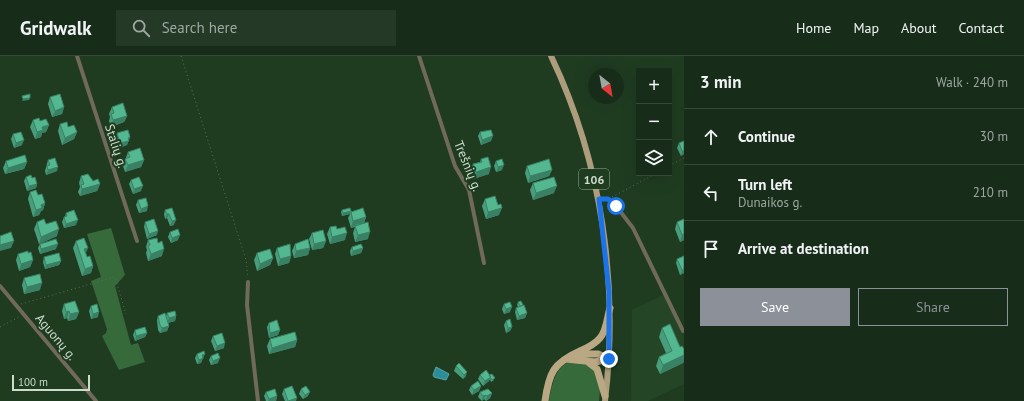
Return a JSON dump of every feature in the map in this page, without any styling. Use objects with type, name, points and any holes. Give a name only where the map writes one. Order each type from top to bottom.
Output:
[{"type":"highway","points":[[545,401],[554,367],[565,358],[591,345],[601,337],[610,308]]},
{"type":"highway","points":[[572,354],[598,354],[609,359]]},
{"type":"highway","points":[[565,358],[601,362],[609,359]]},
{"type":"highway","points":[[586,361],[597,370],[605,398]]},
{"type":"main road","name":"106","points":[[550,56],[578,123],[587,150],[599,199],[610,308],[609,359],[605,398]]},
{"type":"street","name":"Stalių g.","points":[[76,56],[137,241]]},
{"type":"street","name":"Trešnių g.","points":[[419,56],[455,166],[469,190],[484,263]]},
{"type":"street","points":[[599,199],[608,199],[616,206],[633,228],[683,330]]},
{"type":"street","points":[[248,282],[247,305],[258,401]]},
{"type":"street","name":"Aguonų g.","points":[[0,286],[96,401]]},
{"type":"path","points":[[181,56],[246,260],[248,282]]},
{"type":"path","points":[[672,164],[684,158]]},
{"type":"path","points":[[608,199],[651,176]]},
{"type":"path","points":[[16,306],[115,277],[126,314]]},
{"type":"path","points":[[0,327],[24,315]]},
{"type":"shaded area","points":[[111,228],[125,275],[115,286],[131,345],[138,343],[145,362],[119,370],[102,336],[106,333],[107,329],[91,281],[101,277],[87,234]]},
{"type":"shaded area","points":[[667,293],[684,330],[684,384],[648,401],[631,401],[632,310]]},
{"type":"shaded area","points":[[570,361],[586,364],[594,369],[600,389],[599,401],[549,401],[557,373],[560,368]]},
{"type":"water","points":[[436,367],[449,374],[446,380],[434,377],[433,375]]},
{"type":"building","points":[[30,94],[30,98],[23,99],[22,96]]},
{"type":"building","points":[[60,94],[64,107],[55,111],[50,97]]},
{"type":"building","points":[[123,103],[127,116],[113,120],[111,114],[114,113],[112,107]]},
{"type":"building","points":[[39,118],[40,121],[46,119],[49,125],[42,127],[43,130],[37,132],[33,120]]},
{"type":"building","points":[[67,122],[68,127],[74,125],[77,132],[65,138],[60,124]]},
{"type":"building","points":[[128,130],[130,137],[128,138],[129,141],[120,143],[117,133]]},
{"type":"building","points":[[491,130],[493,136],[482,140],[480,132]]},
{"type":"building","points":[[21,132],[24,140],[16,143],[13,134]]},
{"type":"building","points":[[684,141],[684,151],[682,151],[679,143]]},
{"type":"building","points":[[140,148],[144,160],[128,165],[125,159],[130,157],[128,152]]},
{"type":"building","points":[[25,155],[27,162],[8,168],[6,161]]},
{"type":"building","points":[[488,157],[491,167],[476,172],[473,164],[482,162],[481,159]]},
{"type":"building","points":[[55,158],[58,167],[48,170],[47,166],[50,165],[48,160]]},
{"type":"building","points":[[502,159],[504,165],[498,167],[496,161]]},
{"type":"building","points":[[549,159],[552,170],[530,176],[527,166]]},
{"type":"building","points":[[88,174],[93,181],[98,179],[100,184],[82,189],[81,185],[84,184],[81,176]]},
{"type":"building","points":[[31,175],[32,178],[35,177],[37,184],[29,186],[26,177]]},
{"type":"building","points":[[139,177],[143,186],[134,189],[131,180]]},
{"type":"building","points":[[554,177],[557,186],[536,193],[533,183]]},
{"type":"building","points":[[36,190],[38,195],[42,194],[45,203],[41,205],[42,208],[36,210],[30,192]]},
{"type":"building","points":[[495,196],[498,205],[501,204],[502,208],[488,212],[485,199]]},
{"type":"building","points":[[146,198],[148,206],[141,209],[138,200]]},
{"type":"building","points":[[172,208],[176,220],[172,221],[169,214],[167,214],[165,210]]},
{"type":"building","points":[[350,208],[351,211],[343,213],[342,210]]},
{"type":"building","points":[[363,208],[366,217],[353,221],[351,212]]},
{"type":"building","points":[[74,210],[78,220],[66,224],[64,217],[67,216],[66,213]]},
{"type":"building","points":[[44,219],[46,224],[56,221],[59,229],[41,237],[37,222]]},
{"type":"building","points":[[154,219],[158,231],[149,234],[145,222]]},
{"type":"building","points":[[684,219],[684,234],[682,235],[677,222]]},
{"type":"building","points":[[368,222],[370,232],[358,235],[355,226]]},
{"type":"building","points":[[336,226],[337,229],[345,227],[347,233],[332,237],[330,227]]},
{"type":"building","points":[[178,229],[180,235],[172,238],[170,232]]},
{"type":"building","points":[[323,230],[326,241],[314,244],[312,233]]},
{"type":"building","points":[[11,232],[14,241],[0,245],[0,236]]},
{"type":"building","points":[[84,238],[88,248],[84,249],[87,257],[90,256],[93,266],[85,269],[76,241]]},
{"type":"building","points":[[157,238],[158,243],[162,241],[164,249],[151,254],[148,246],[150,245],[148,240]]},
{"type":"building","points":[[56,239],[58,244],[41,249],[40,244]]},
{"type":"building","points":[[308,239],[310,248],[296,251],[295,244]]},
{"type":"building","points":[[290,244],[291,256],[280,259],[277,248]]},
{"type":"building","points":[[361,244],[363,248],[353,251],[352,247]]},
{"type":"building","points":[[270,249],[273,258],[260,264],[257,253]]},
{"type":"building","points":[[28,251],[28,253],[31,252],[33,260],[21,264],[18,254]]},
{"type":"building","points":[[59,253],[61,261],[46,265],[44,257]]},
{"type":"building","points":[[684,256],[684,269],[682,270],[677,259]]},
{"type":"building","points":[[40,274],[42,283],[27,287],[24,278]]},
{"type":"building","points":[[75,301],[79,312],[70,314],[69,311],[66,312],[64,304]]},
{"type":"building","points":[[521,301],[523,305],[520,306],[518,302]]},
{"type":"building","points":[[510,302],[512,307],[506,309],[504,304]]},
{"type":"building","points":[[97,304],[99,312],[93,314],[91,306]]},
{"type":"building","points":[[524,305],[527,313],[519,316],[516,308]]},
{"type":"building","points":[[175,311],[176,316],[169,318],[167,313]]},
{"type":"building","points":[[165,313],[169,326],[162,328],[158,316]]},
{"type":"building","points":[[510,319],[512,327],[508,328],[506,321]]},
{"type":"building","points":[[277,320],[280,330],[270,333],[269,323]]},
{"type":"building","points":[[670,324],[680,347],[682,346],[684,349],[684,355],[663,365],[659,357],[672,351],[662,328]]},
{"type":"building","points":[[145,327],[147,333],[136,336],[135,330]]},
{"type":"building","points":[[295,332],[297,340],[272,348],[270,339]]},
{"type":"building","points":[[222,333],[225,343],[217,346],[213,336]]},
{"type":"building","points":[[204,351],[205,354],[202,355],[203,358],[199,360],[197,354]]},
{"type":"building","points":[[218,353],[220,358],[213,361],[211,356]]},
{"type":"building","points":[[459,363],[467,372],[464,375],[456,366]]},
{"type":"building","points":[[486,370],[491,377],[485,381],[480,375]]},
{"type":"building","points":[[492,374],[495,378],[492,380],[489,375]]},
{"type":"building","points":[[478,381],[481,386],[474,390],[471,386]]},
{"type":"building","points":[[292,386],[297,398],[288,401],[284,389]]},
{"type":"building","points":[[306,386],[310,392],[305,395],[301,389]]},
{"type":"building","points":[[275,389],[277,396],[269,399],[266,392]]},
{"type":"building","points":[[488,389],[492,393],[487,396],[483,396],[480,392]]},
{"type":"route","points":[[609,359],[609,291],[599,199],[608,199],[616,206]]}]
